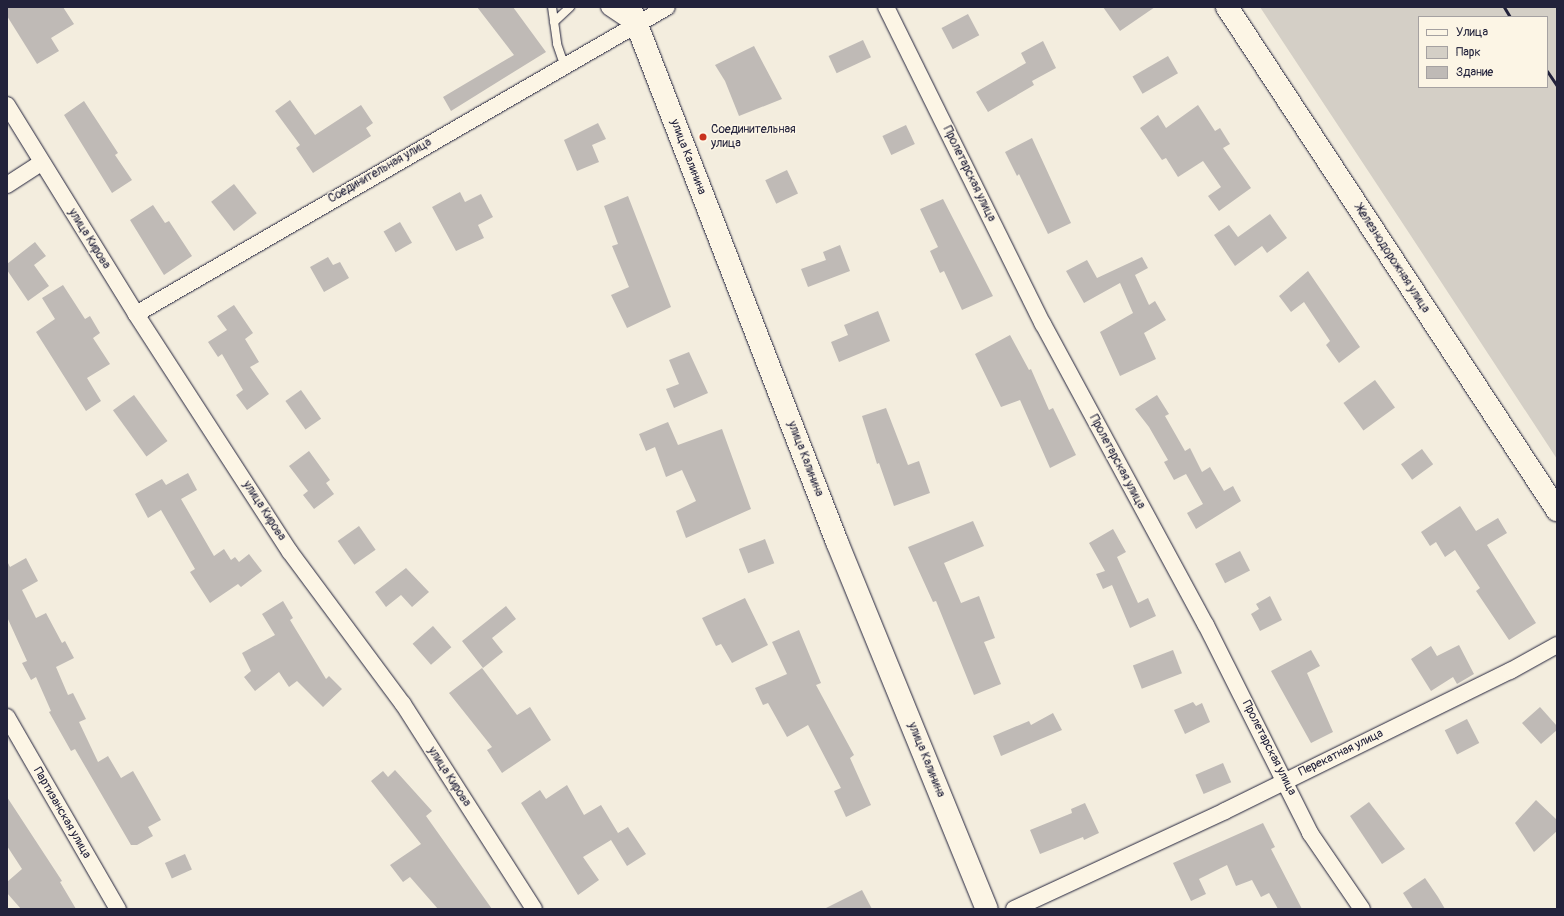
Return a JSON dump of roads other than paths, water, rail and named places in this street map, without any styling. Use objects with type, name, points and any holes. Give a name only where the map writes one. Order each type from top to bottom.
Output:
[{"type":"street","points":[[608,7],[633,17]]},
{"type":"street","name":"Соединительная улица","points":[[136,314],[564,64],[633,17],[668,7]]},
{"type":"street","name":"Пролетарская улица","points":[[886,7],[1043,324],[1206,625],[1286,780],[1310,833],[1362,909]]},
{"type":"street","name":"Железнодорожная улица","points":[[1227,7],[1557,510]]},
{"type":"street","name":"улица Калинина","points":[[633,17],[834,535],[986,909]]},
{"type":"street","name":"улица Кирова","points":[[7,105],[40,163],[290,552],[403,704],[534,909]]},
{"type":"street","points":[[7,185],[40,163]]},
{"type":"street","name":"Перекатная улица","points":[[1014,909],[1286,780],[1510,671],[1557,645]]},
{"type":"street","name":"Партизанская улица","points":[[7,717],[118,909]]},
{"type":"lane","points":[[552,7],[557,44],[564,64]]},
{"type":"lane","points":[[554,22],[570,7]]},
{"type":"railway","points":[[1504,7],[1509,16]]},
{"type":"railway","points":[[1548,72],[1557,86]]},
{"type":"place","name":"Соединительная улица","points":[[703,137]]}]
